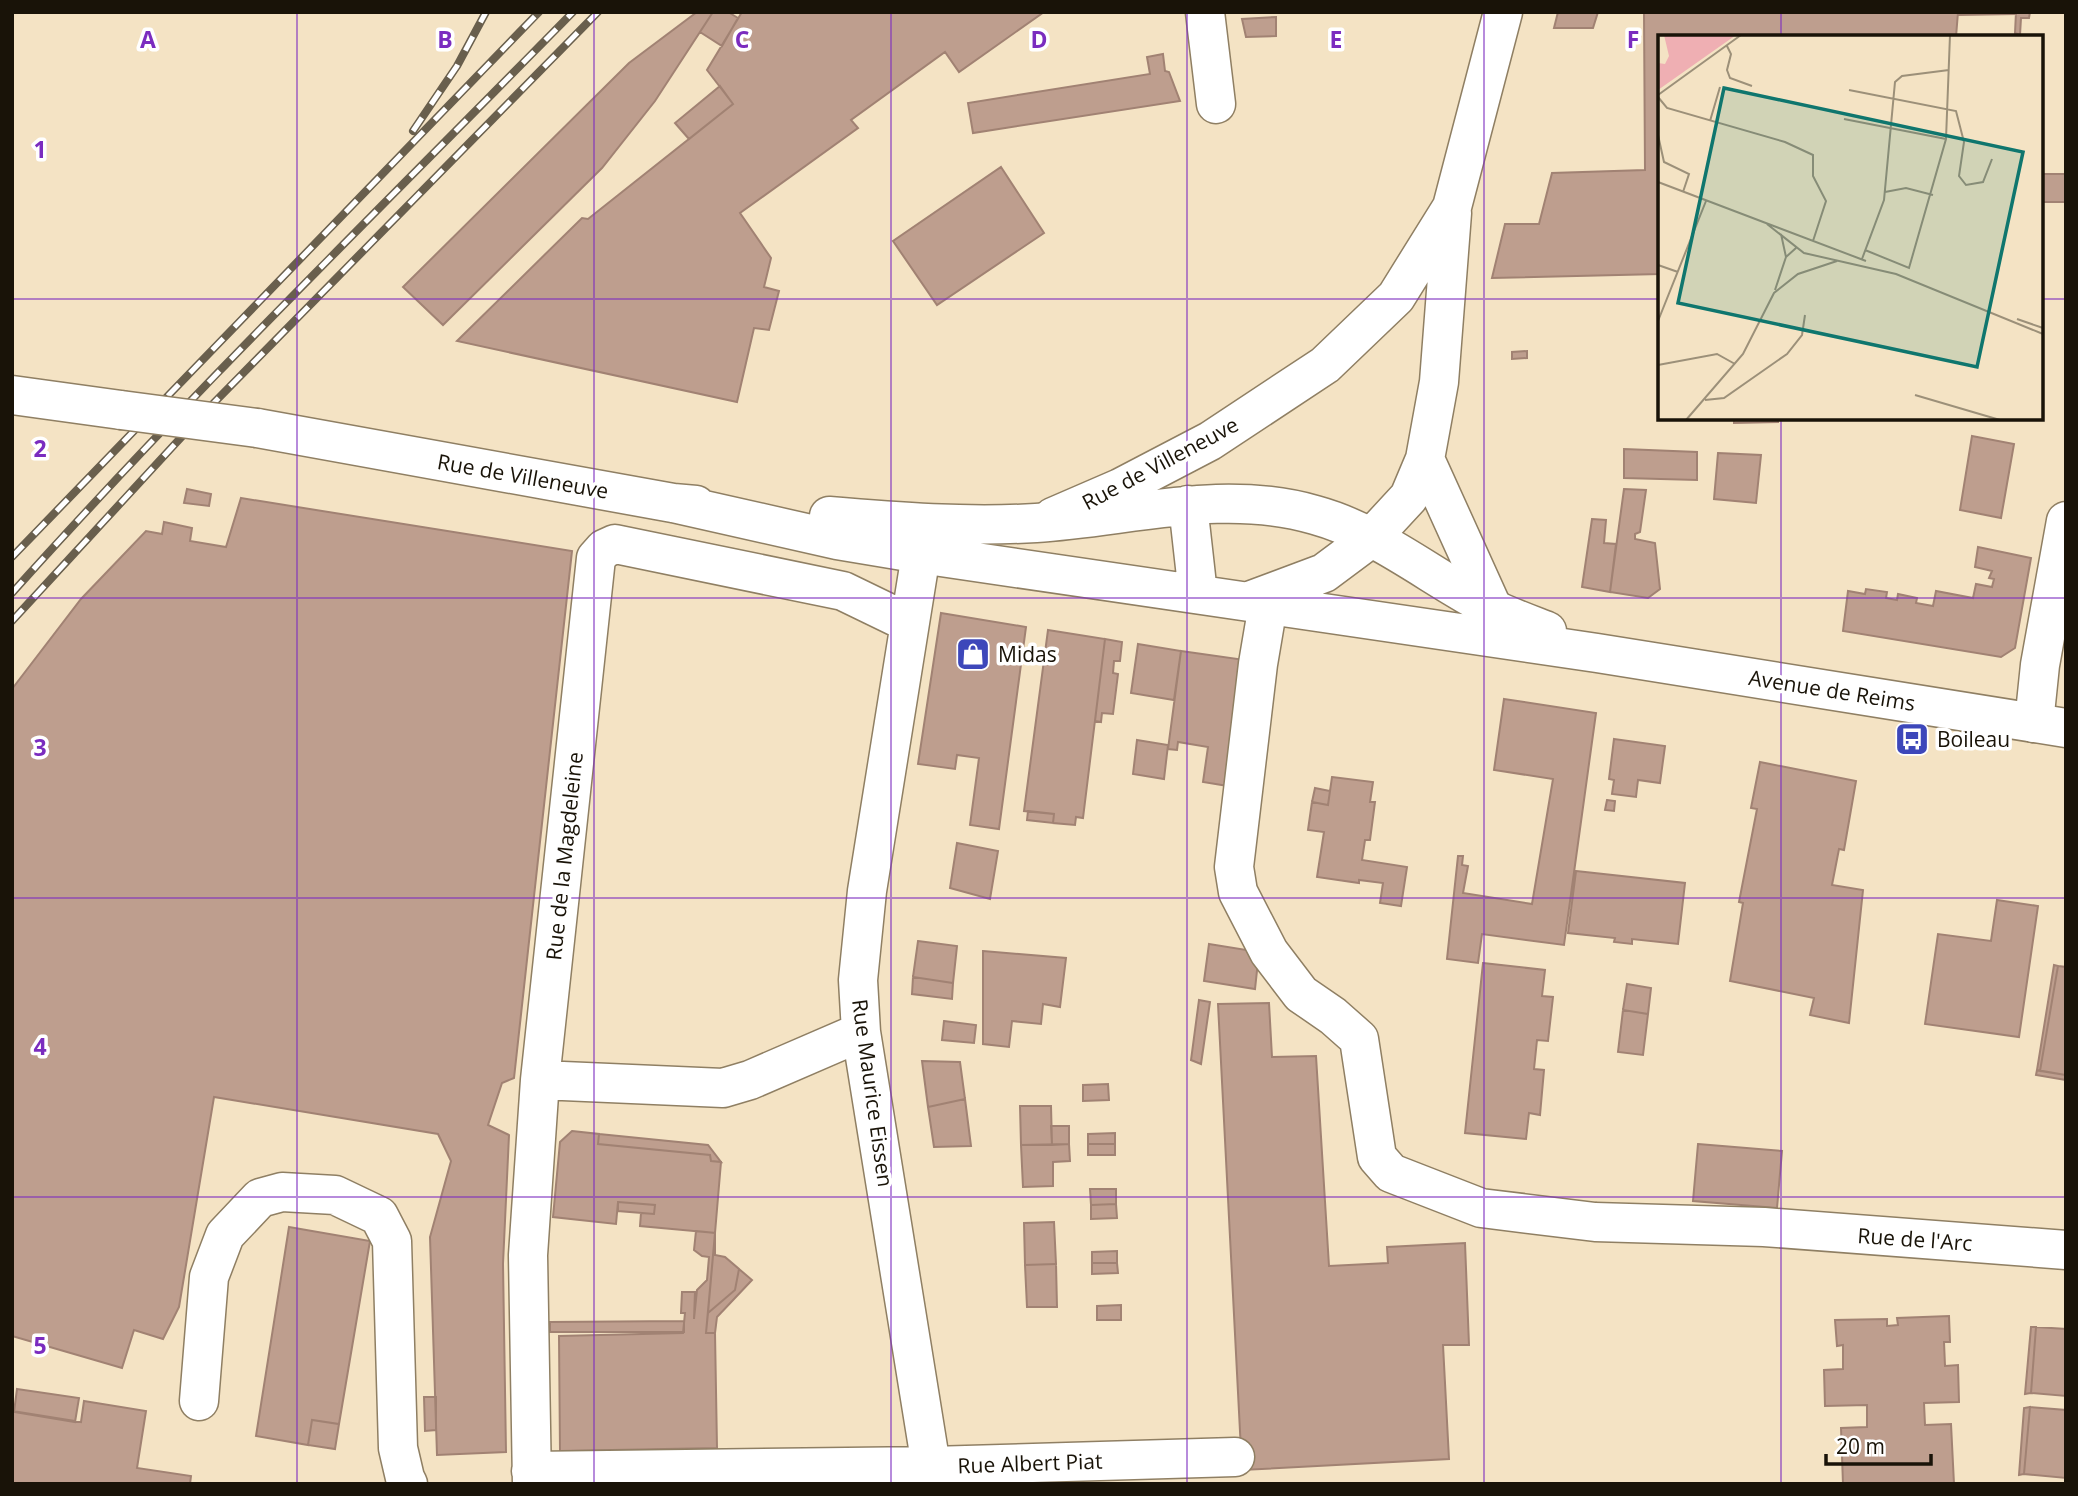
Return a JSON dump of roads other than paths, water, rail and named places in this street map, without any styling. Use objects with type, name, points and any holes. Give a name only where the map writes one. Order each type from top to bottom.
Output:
[{"type":"street","points":[[1205,12],[1216,104]]},
{"type":"street","name":"Rue de Villeneuve","points":[[1038,523],[1120,488],[1210,441],[1325,365],[1396,297],[1452,207],[1503,12]]},
{"type":"street","points":[[1258,603],[1324,573],[1371,538],[1409,497],[1425,459],[1439,382],[1452,207]]},
{"type":"street","name":"Rue de Villeneuve","points":[[12,395],[257,428],[673,503],[859,519],[956,524],[1038,523],[1188,505],[1254,504],[1315,515],[1371,538],[1493,609],[1597,653]]},
{"type":"street","points":[[1198,594],[1186,493],[1189,474],[1210,441]]},
{"type":"street","points":[[1425,459],[1493,609]]},
{"type":"street","points":[[673,503],[837,540],[921,554],[1597,653]]},
{"type":"street","points":[[1052,572],[1066,546],[1088,517]]},
{"type":"street","points":[[2050,725],[2040,665],[2066,522]]},
{"type":"street","name":"Rue de la Magdeleine","points":[[532,1477],[528,1255],[540,1080],[596,558],[604,549],[615,544],[817,585],[844,591],[909,623]]},
{"type":"street","name":"Rue Maurice Eissen","points":[[921,554],[867,891],[858,979],[861,1032],[931,1475]]},
{"type":"street","name":"Rue de l'Arc","points":[[1258,603],[1258,664],[1234,867],[1238,892],[1269,952],[1301,994],[1333,1016],[1359,1039],[1377,1157],[1391,1173],[1481,1208],[1595,1222],[1764,1227],[2066,1250]]},
{"type":"street","name":"Avenue de Reims","points":[[1597,653],[2050,725]]},
{"type":"street","points":[[540,1080],[723,1088],[750,1080],[861,1032]]},
{"type":"street","points":[[199,1401],[209,1277],[225,1235],[260,1198],[282,1192],[335,1195],[379,1216],[393,1241],[398,1448],[408,1484]]},
{"type":"street","name":"Rue Albert Piat","points":[[532,1477],[931,1475],[1235,1457]]},
{"type":"railway","points":[[413,131],[457,66],[486,12]]},
{"type":"railway","points":[[12,557],[539,12]]},
{"type":"railway","points":[[12,593],[219,371],[573,12]]},
{"type":"railway","points":[[12,621],[198,419],[598,12]]},
{"type":"place","name":"Midas","points":[[973,654]]},
{"type":"place","name":"Boileau","points":[[1912,739]]}]
